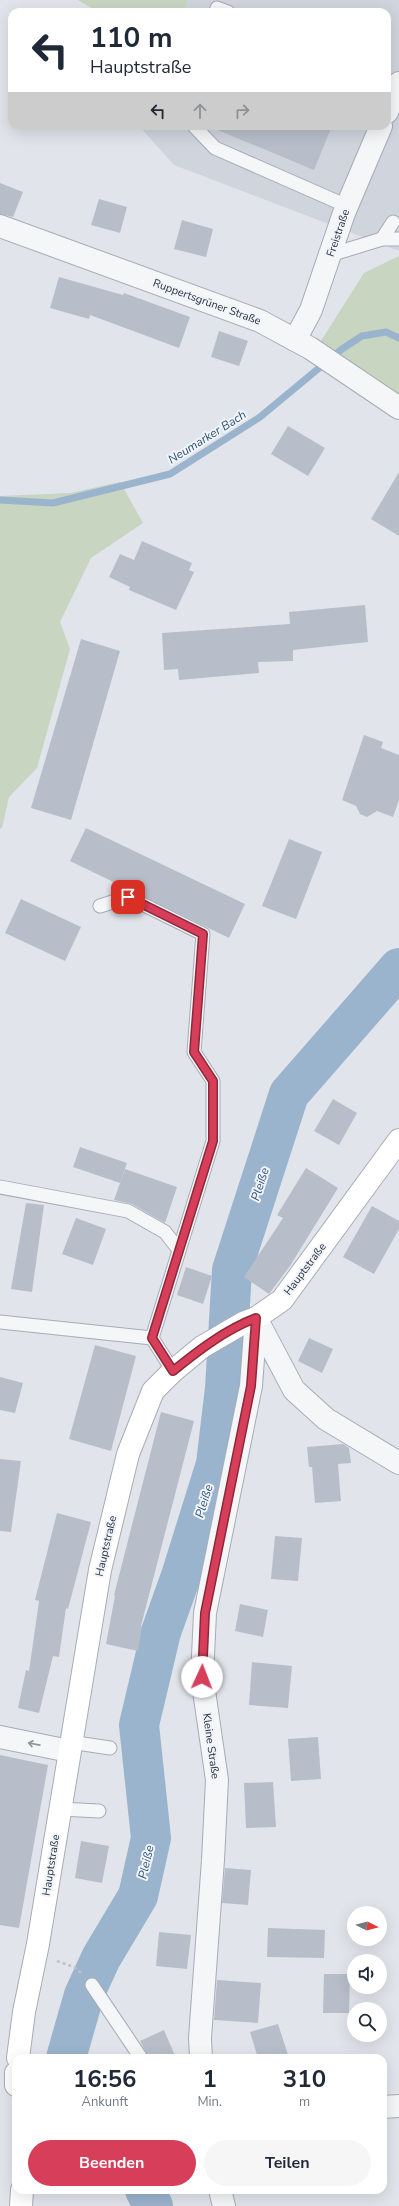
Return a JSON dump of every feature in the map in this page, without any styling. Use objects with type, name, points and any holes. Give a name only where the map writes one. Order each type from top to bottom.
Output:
[{"type":"main road","name":"Hauptstraße","points":[[19,2054],[24,2012],[36,1955],[100,1570],[128,1454],[153,1391],[173,1371],[202,1347],[250,1321],[282,1300],[399,1140]]},
{"type":"main road","points":[[21,2206],[22,2194]]},
{"type":"street","points":[[391,102],[399,83]]},
{"type":"street","name":"Freistraße","points":[[303,344],[311,310],[347,206],[379,130]]},
{"type":"street","name":"Ruppertsgrüner Straße","points":[[0,226],[260,321],[303,344],[399,408]]},
{"type":"street","points":[[250,1321],[294,1390],[326,1418],[399,1463]]},
{"type":"street","name":"Kleine Straße","points":[[201,2054],[200,2038],[213,1860],[217,1780],[202,1677],[205,1613],[251,1386],[250,1321]]},
{"type":"street","points":[[0,1737],[70,1746]]},
{"type":"street","points":[[387,2107],[399,2106]]},
{"type":"street","points":[[221,2194],[224,2206]]},
{"type":"lane","points":[[198,130],[215,148],[347,206]]},
{"type":"lane","points":[[382,239],[393,222]]},
{"type":"lane","points":[[330,255],[382,239],[399,239]]},
{"type":"lane","points":[[100,906],[128,897],[203,934],[194,1052],[213,1081],[213,1141],[152,1338],[173,1371]]},
{"type":"lane","points":[[0,1187],[128,1211],[165,1232],[179,1250]]},
{"type":"lane","points":[[0,1322],[152,1338]]},
{"type":"lane","points":[[70,1746],[110,1748]]},
{"type":"lane","points":[[60,1809],[99,1811]]},
{"type":"lane","points":[[92,1985],[138,2054]]},
{"type":"shaded area","points":[[188,0],[399,0],[399,251],[174,165],[143,130],[391,130],[391,8],[185,8]]},
{"type":"green space","points":[[78,0],[188,0],[185,8],[91,8]]},
{"type":"green space","points":[[399,256],[399,394],[319,344],[364,273]]},
{"type":"green space","points":[[120,482],[143,523],[91,558],[60,622],[70,649],[37,768],[9,797],[2,828],[0,829],[0,496],[70,493]]},
{"type":"building","points":[[218,130],[330,130],[314,170]]},
{"type":"building","points":[[0,183],[23,192],[13,217],[0,214]]},
{"type":"building","points":[[99,199],[127,207],[120,233],[91,225]]},
{"type":"building","points":[[182,220],[213,229],[206,257],[174,249]]},
{"type":"building","points":[[59,277],[123,295],[124,293],[190,317],[179,348],[90,315],[89,319],[50,308]]},
{"type":"building","points":[[219,331],[248,341],[239,366],[211,357]]},
{"type":"building","points":[[288,426],[325,448],[308,476],[271,454]]},
{"type":"building","points":[[399,472],[399,536],[371,519]]},
{"type":"building","points":[[142,541],[192,563],[189,570],[194,572],[176,610],[129,590],[130,587],[109,577],[120,554],[134,560]]},
{"type":"building","points":[[365,605],[368,642],[293,650],[293,661],[258,662],[259,673],[179,680],[178,669],[164,670],[162,633],[290,624],[289,612]]},
{"type":"building","points":[[81,639],[120,651],[71,820],[31,808]]},
{"type":"building","points":[[364,735],[383,742],[381,748],[399,755],[399,800],[393,817],[377,811],[367,817],[360,814],[356,806],[342,800]]},
{"type":"building","points":[[86,828],[245,904],[229,938],[70,861]]},
{"type":"building","points":[[289,839],[322,852],[296,919],[262,906]]},
{"type":"building","points":[[21,899],[81,927],[65,961],[5,933]]},
{"type":"building","points":[[333,1099],[357,1113],[339,1145],[314,1131]]},
{"type":"building","points":[[80,1147],[127,1163],[120,1183],[73,1167]]},
{"type":"building","points":[[306,1168],[338,1188],[290,1266],[269,1294],[244,1277],[283,1218],[277,1215]]},
{"type":"building","points":[[125,1169],[177,1187],[165,1223],[132,1204],[114,1200]]},
{"type":"building","points":[[26,1203],[44,1205],[32,1292],[11,1289]]},
{"type":"building","points":[[372,1206],[399,1221],[399,1229],[374,1274],[343,1257]]},
{"type":"building","points":[[76,1218],[106,1229],[93,1265],[62,1254]]},
{"type":"building","points":[[186,1267],[212,1276],[203,1304],[177,1295]]},
{"type":"building","points":[[309,1338],[333,1349],[322,1373],[298,1361]]},
{"type":"building","points":[[95,1345],[136,1356],[111,1451],[69,1439]]},
{"type":"building","points":[[0,1377],[23,1383],[15,1413],[0,1410]]},
{"type":"building","points":[[161,1412],[194,1421],[141,1626],[138,1651],[106,1644],[114,1595]]},
{"type":"building","points":[[343,1444],[349,1448],[351,1463],[338,1464],[341,1501],[315,1503],[312,1467],[309,1467],[307,1447]]},
{"type":"building","points":[[0,1459],[21,1461],[11,1532],[0,1531]]},
{"type":"building","points":[[57,1513],[91,1522],[68,1609],[66,1608],[59,1657],[53,1656],[39,1713],[18,1708],[26,1670],[29,1671],[39,1601],[35,1600]]},
{"type":"building","points":[[275,1536],[302,1538],[298,1581],[271,1579]]},
{"type":"building","points":[[240,1604],[268,1610],[263,1637],[235,1631]]},
{"type":"building","points":[[252,1662],[292,1666],[288,1708],[249,1705]]},
{"type":"building","points":[[318,1737],[321,1779],[291,1781],[288,1739]]},
{"type":"building","points":[[0,1755],[48,1765],[19,1928],[0,1925]]},
{"type":"building","points":[[273,1782],[276,1827],[246,1828],[244,1783]]},
{"type":"building","points":[[81,1841],[109,1846],[102,1883],[75,1878]]},
{"type":"building","points":[[225,1868],[251,1870],[248,1905],[222,1903]]},
{"type":"building","points":[[268,1928],[325,1930],[324,1958],[267,1957]]},
{"type":"building","points":[[159,1932],[191,1935],[187,1969],[156,1966]]},
{"type":"building","points":[[324,1974],[347,1974],[347,1994],[349,1994],[349,2002],[347,2002],[347,2013],[323,2013]]},
{"type":"building","points":[[217,1980],[261,1983],[258,2023],[214,2020]]},
{"type":"building","points":[[278,2024],[288,2054],[257,2054],[250,2032]]},
{"type":"building","points":[[164,2030],[174,2054],[147,2054],[140,2041]]},
{"type":"waterway","name":"Neumarker Bach","points":[[0,500],[53,503],[170,474],[260,417],[342,349],[362,336],[386,332],[399,338]]},
{"type":"waterway","name":"Pleiße","points":[[67,2054],[84,1995],[101,1958],[138,1896],[151,1838],[139,1725],[161,1632],[181,1576],[216,1464],[225,1388],[232,1270],[289,1094],[399,968]]},
{"type":"waterway","name":"Pleiße","points":[[147,2194],[153,2206]]},
{"type":"route","points":[[128,897],[203,934],[194,1052],[213,1081],[213,1141],[152,1338],[173,1371],[202,1347],[243,1323],[256,1318],[251,1386],[205,1613],[202,1677]]}]
